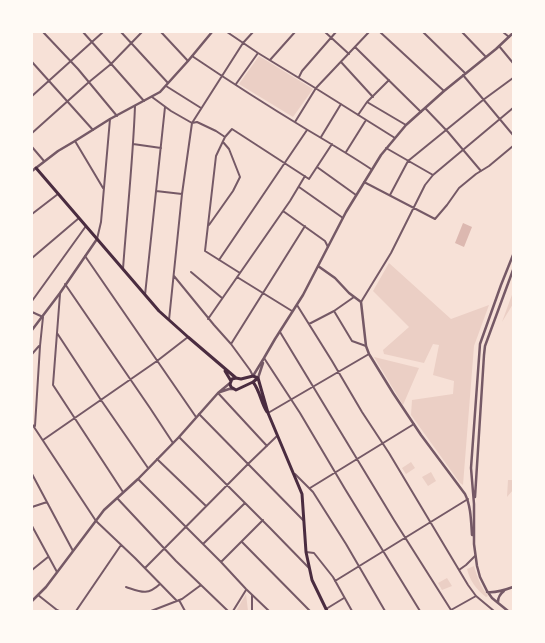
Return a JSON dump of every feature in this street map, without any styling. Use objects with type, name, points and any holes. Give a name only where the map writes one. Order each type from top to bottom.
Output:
[{"type":"main road","points":[[36,168],[159,311],[236,378],[241,379],[253,376],[258,378]]},
{"type":"main road","points":[[220,365],[228,374],[231,387],[234,389],[238,390],[258,378]]},
{"type":"main road","points":[[231,382],[233,378],[236,378]]},
{"type":"main road","points":[[258,378],[268,413],[302,494],[306,552],[309,569],[312,580],[326,610]]},
{"type":"main road","points":[[241,379],[241,387]]},
{"type":"main road","points":[[253,382],[268,413]]},
{"type":"street","points":[[43,32],[71,61],[117,116]]},
{"type":"street","points":[[82,32],[144,101]]},
{"type":"street","points":[[32,96],[103,32]]},
{"type":"street","points":[[121,32],[168,83]]},
{"type":"street","points":[[32,133],[111,64],[142,32]]},
{"type":"street","points":[[161,32],[188,61]]},
{"type":"street","points":[[32,171],[44,161],[110,119],[160,92],[212,32]]},
{"type":"street","points":[[227,32],[258,53],[395,138]]},
{"type":"street","points":[[169,320],[182,194],[192,123],[243,43],[253,32]]},
{"type":"street","points":[[270,60],[295,32]]},
{"type":"street","points":[[325,32],[349,54]]},
{"type":"street","points":[[298,77],[336,32]]},
{"type":"street","points":[[295,122],[316,88],[369,32]]},
{"type":"street","points":[[380,32],[444,91]]},
{"type":"street","points":[[423,32],[464,74],[483,100],[513,136]]},
{"type":"street","points":[[462,32],[486,57]]},
{"type":"street","points":[[503,32],[509,37]]},
{"type":"street","points":[[253,376],[303,295],[342,218],[380,155],[406,125],[444,91],[513,34]]},
{"type":"street","points":[[499,46],[513,63]]},
{"type":"street","points":[[355,47],[421,112]]},
{"type":"street","points":[[236,85],[258,53]]},
{"type":"street","points":[[192,56],[307,130],[346,152],[372,170]]},
{"type":"street","points":[[32,62],[93,130]]},
{"type":"street","points":[[341,62],[373,97]]},
{"type":"street","points":[[390,196],[408,161],[483,100],[513,78]]},
{"type":"street","points":[[358,115],[367,102],[389,80]]},
{"type":"street","points":[[166,86],[201,108]]},
{"type":"street","points":[[152,97],[171,111],[192,123],[197,122],[216,131],[225,138]]},
{"type":"street","points":[[367,102],[406,125]]},
{"type":"street","points":[[320,137],[341,104]]},
{"type":"street","points":[[123,270],[134,144],[135,106]]},
{"type":"street","points":[[145,296],[165,107]]},
{"type":"street","points":[[425,108],[481,171]]},
{"type":"street","points":[[508,611],[498,603],[483,586],[475,556],[471,520],[466,494],[414,424],[369,354],[366,346],[362,302],[391,253],[425,186],[433,175],[513,108]]},
{"type":"street","points":[[32,330],[43,317],[97,239],[101,222],[110,119]]},
{"type":"street","points":[[346,152],[366,120]]},
{"type":"street","points":[[240,273],[205,250],[216,156],[225,138],[232,129],[309,179],[332,144]]},
{"type":"street","points":[[219,260],[307,130]]},
{"type":"street","points":[[75,141],[104,189]]},
{"type":"street","points":[[208,226],[233,191],[240,177],[229,149],[223,142]]},
{"type":"street","points":[[134,144],[161,148]]},
{"type":"street","points":[[364,182],[435,218],[447,205],[459,188],[513,146]]},
{"type":"street","points":[[32,147],[44,161]]},
{"type":"street","points":[[386,148],[433,175]]},
{"type":"street","points":[[317,167],[356,195]]},
{"type":"street","points":[[208,319],[283,211],[305,176]]},
{"type":"street","points":[[299,187],[342,218]]},
{"type":"street","points":[[156,191],[182,194]]},
{"type":"street","points":[[32,214],[58,193]]},
{"type":"street","points":[[283,211],[325,241],[328,246]]},
{"type":"street","points":[[32,258],[79,218]]},
{"type":"street","points":[[32,301],[86,226]]},
{"type":"street","points":[[232,344],[305,226]]},
{"type":"street","points":[[474,544],[474,504],[471,468],[479,349],[481,339],[513,255]]},
{"type":"street","points":[[85,256],[196,417]]},
{"type":"street","points":[[318,266],[335,278],[349,294],[362,302]]},
{"type":"street","points":[[474,504],[477,479],[484,355],[488,338],[513,270]]},
{"type":"street","points":[[191,272],[222,298]]},
{"type":"street","points":[[174,276],[208,319],[232,344],[253,376]]},
{"type":"street","points":[[237,277],[292,312]]},
{"type":"street","points":[[503,279],[509,280]]},
{"type":"street","points":[[65,284],[173,443]]},
{"type":"street","points":[[501,285],[506,287]]},
{"type":"street","points":[[60,293],[53,386],[123,492]]},
{"type":"street","points":[[308,324],[354,297]]},
{"type":"street","points":[[297,305],[468,585],[476,596],[494,611]]},
{"type":"street","points":[[334,310],[352,341],[366,346]]},
{"type":"street","points":[[32,312],[43,317]]},
{"type":"street","points":[[34,428],[43,317]]},
{"type":"street","points":[[57,332],[101,400],[148,468]]},
{"type":"street","points":[[279,332],[451,611],[476,596]]},
{"type":"street","points":[[43,440],[157,361],[188,337]]},
{"type":"street","points":[[32,354],[40,346]]},
{"type":"street","points":[[268,413],[369,354]]},
{"type":"street","points":[[258,378],[264,358]]},
{"type":"street","points":[[264,358],[420,611]]},
{"type":"street","points":[[32,601],[46,587],[104,510],[138,479],[179,437],[218,393],[231,382]]},
{"type":"street","points":[[218,393],[234,389]]},
{"type":"street","points":[[218,393],[267,446]]},
{"type":"street","points":[[198,414],[304,520]]},
{"type":"street","points":[[32,424],[96,521],[178,600],[185,611]]},
{"type":"street","points":[[310,488],[414,424]]},
{"type":"street","points":[[144,568],[278,436]]},
{"type":"street","points":[[179,437],[263,520],[309,569]]},
{"type":"street","points":[[157,459],[206,506]]},
{"type":"street","points":[[294,473],[310,488],[317,498],[385,611]]},
{"type":"street","points":[[32,474],[73,551]]},
{"type":"street","points":[[138,479],[221,562],[246,590],[269,611]]},
{"type":"street","points":[[117,498],[164,548],[228,611]]},
{"type":"street","points":[[335,582],[468,500]]},
{"type":"street","points":[[32,507],[47,502]]},
{"type":"street","points":[[203,544],[245,502]]},
{"type":"street","points":[[471,520],[473,522],[474,518]]},
{"type":"street","points":[[221,562],[263,520]]},
{"type":"street","points":[[32,526],[57,572]]},
{"type":"street","points":[[242,542],[310,611]]},
{"type":"street","points":[[76,611],[121,545]]},
{"type":"street","points":[[306,552],[314,552],[335,582],[352,611]]},
{"type":"street","points":[[32,570],[48,556]]},
{"type":"street","points":[[459,570],[475,556]]},
{"type":"street","points":[[126,587],[148,592],[155,589],[160,584]]},
{"type":"street","points":[[151,611],[182,598],[201,585]]},
{"type":"street","points":[[487,591],[490,592],[513,588]]},
{"type":"street","points":[[234,611],[246,590]]},
{"type":"street","points":[[498,603],[500,595],[505,590]]},
{"type":"street","points":[[38,595],[57,611]]},
{"type":"street","points":[[252,595],[252,611]]},
{"type":"street","points":[[326,610],[344,598]]},
{"type":"shaded area","points":[[259,56],[313,89],[293,117],[239,84]]},
{"type":"shaded area","points":[[463,223],[472,227],[464,247],[455,243]]},
{"type":"shaded area","points":[[389,263],[451,319],[489,305],[474,346],[463,485],[460,483],[411,415],[412,400],[453,394],[454,381],[433,375],[439,345],[433,344],[424,363],[384,354],[383,350],[409,327],[373,291]]},
{"type":"shaded area","points":[[513,292],[513,304],[502,322]]},
{"type":"shaded area","points":[[374,357],[419,368],[403,405]]},
{"type":"shaded area","points":[[411,462],[415,468],[406,474],[402,468]]},
{"type":"shaded area","points":[[431,472],[436,481],[428,486],[422,477]]},
{"type":"shaded area","points":[[508,480],[513,480],[513,490],[507,497]]},
{"type":"shaded area","points":[[474,566],[483,589],[488,596],[486,597],[479,591],[468,573],[467,569]]},
{"type":"shaded area","points":[[447,578],[452,586],[442,590],[438,583]]},
{"type":"shaded area","points":[[246,594],[248,611],[236,611]]}]
